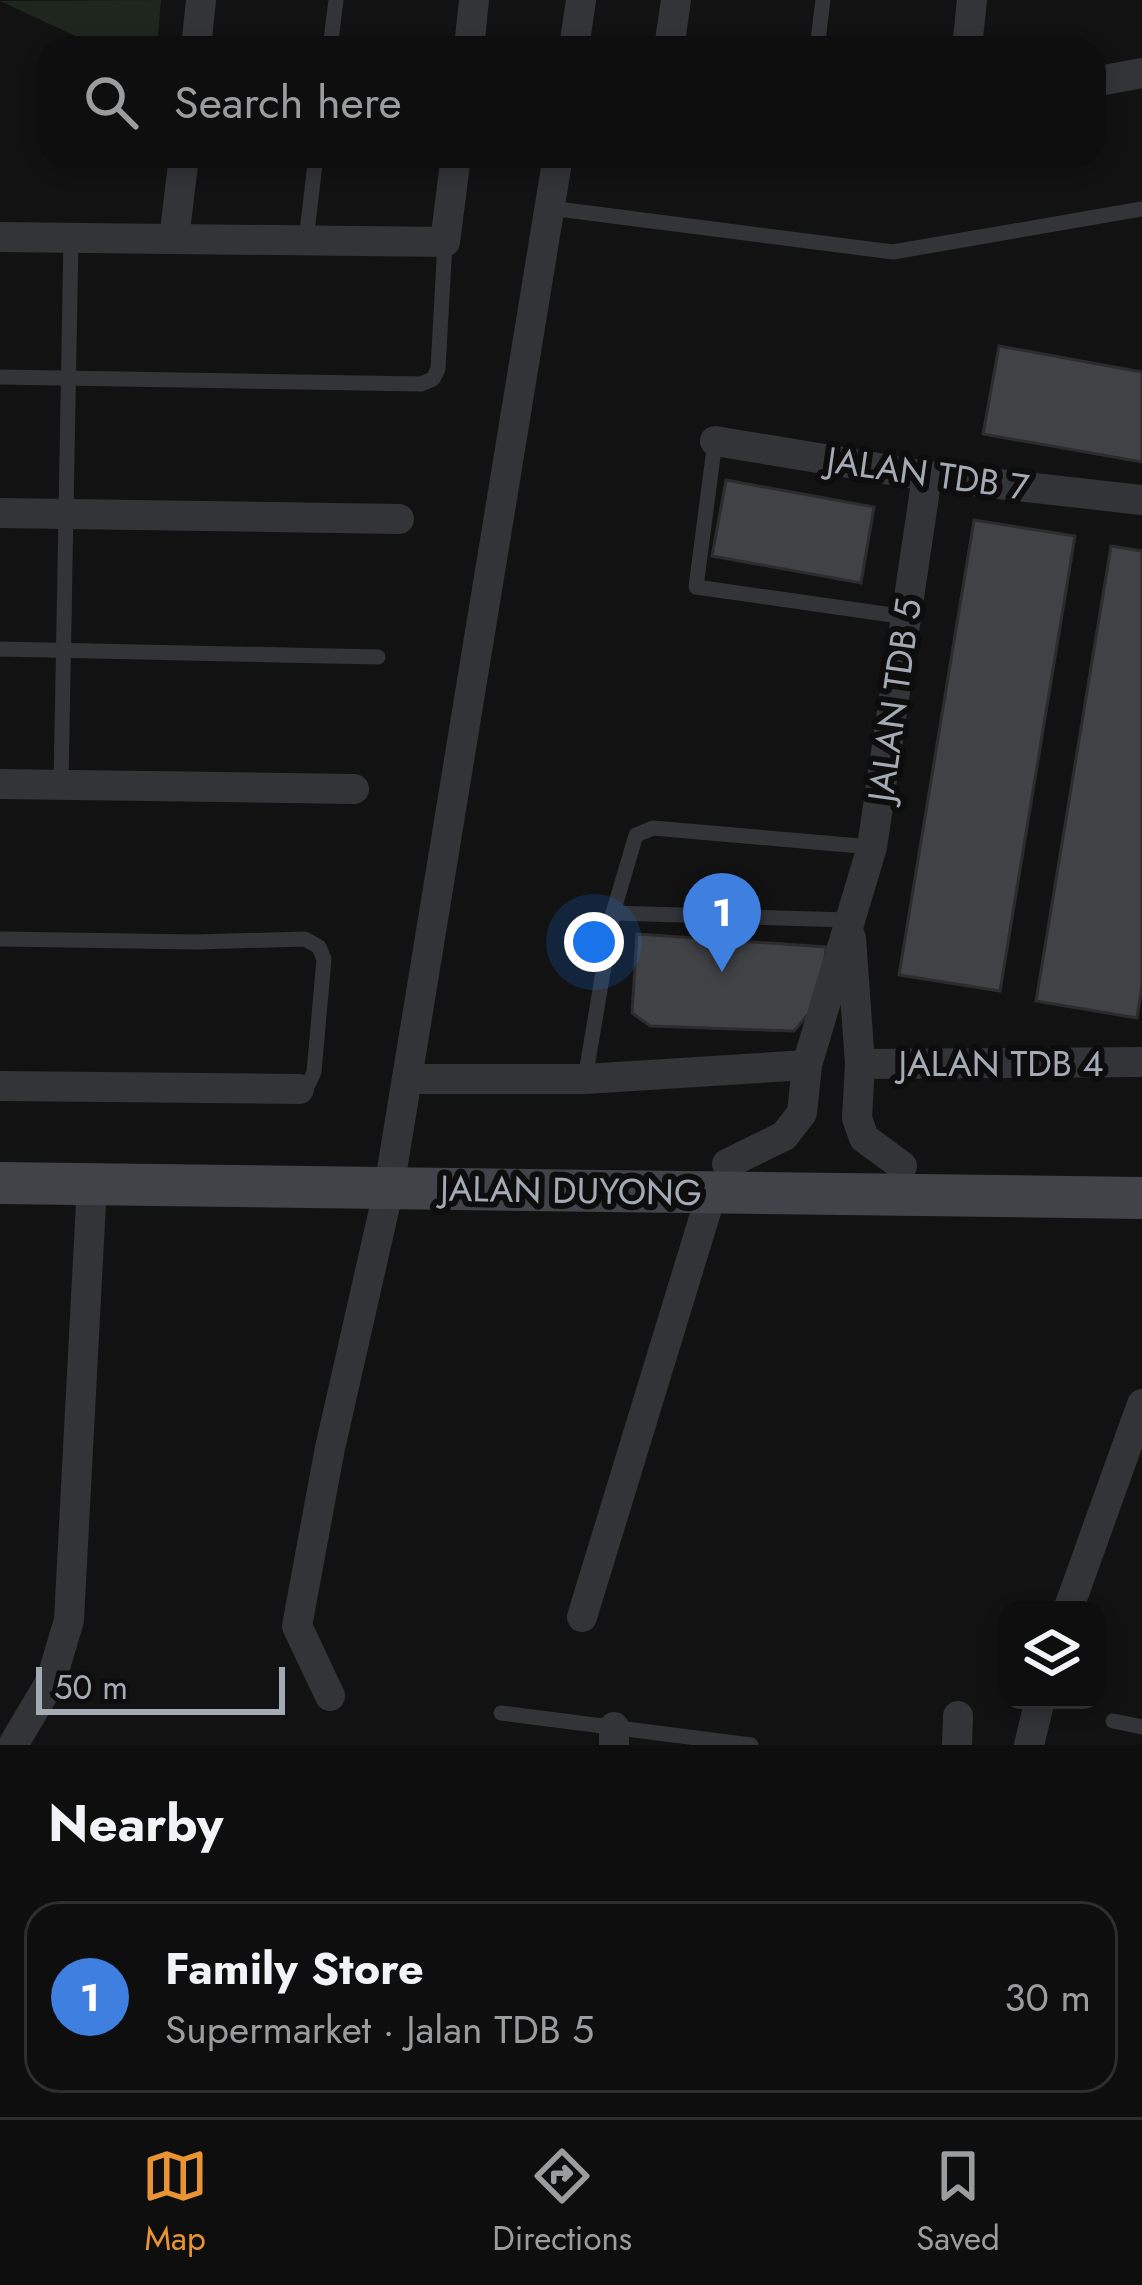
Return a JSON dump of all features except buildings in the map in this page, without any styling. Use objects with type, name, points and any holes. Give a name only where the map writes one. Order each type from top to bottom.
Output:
[{"type":"main road","name":"JALAN DUYONG","points":[[0,1154],[392,1174],[719,1178],[1142,1198]]},
{"type":"main road","name":"JALAN DUYONG","points":[[719,1178],[902,1166],[1142,1169]]},
{"type":"main road","name":"JALAN DUYONG","points":[[0,1183],[392,1174]]},
{"type":"street","points":[[197,36],[201,0]]},
{"type":"street","points":[[470,36],[474,0]]},
{"type":"street","points":[[576,36],[581,0]]},
{"type":"street","points":[[671,36],[676,0]]},
{"type":"street","points":[[968,36],[972,0]]},
{"type":"street","points":[[1106,80],[1142,73]]},
{"type":"street","points":[[174,239],[183,168]]},
{"type":"street","points":[[0,237],[445,242],[454,168]]},
{"type":"street","points":[[330,1696],[297,1626],[330,1448],[392,1174],[556,168]]},
{"type":"street","name":"JALAN TDB 7","points":[[715,441],[927,476],[1142,500]]},
{"type":"street","name":"JALAN TDB 5","points":[[719,1178],[784,1136],[802,1114],[807,1066],[872,848],[927,476]]},
{"type":"street","points":[[0,513],[399,519]]},
{"type":"street","points":[[0,784],[354,790]]},
{"type":"street","points":[[849,920],[860,1064],[857,1118],[864,1138],[902,1166]]},
{"type":"street","name":"JALAN TDB 4","points":[[860,1064],[1142,1062]]},
{"type":"street","points":[[407,1079],[585,1079],[807,1066]]},
{"type":"street","points":[[0,1086],[299,1089]]},
{"type":"street","points":[[582,1617],[719,1178]]},
{"type":"street","points":[[14,1745],[51,1681],[69,1620],[92,1184]]},
{"type":"street","points":[[1071,1601],[1142,1404]]},
{"type":"street","points":[[1029,1745],[1038,1709]]},
{"type":"lane","points":[[332,36],[336,0]]},
{"type":"lane","points":[[818,36],[823,0]]},
{"type":"lane","points":[[306,240],[315,168]]},
{"type":"lane","points":[[550,208],[893,252],[1142,209]]},
{"type":"lane","points":[[61,785],[71,238]]},
{"type":"lane","points":[[0,377],[422,384],[438,370],[445,242]]},
{"type":"lane","points":[[715,441],[696,587],[906,617]]},
{"type":"lane","points":[[0,650],[379,657]]},
{"type":"lane","points":[[585,1079],[613,913],[636,835],[652,828],[872,848]]},
{"type":"lane","points":[[613,913],[849,920]]},
{"type":"lane","points":[[0,939],[304,939],[319,946],[324,959],[314,1072],[299,1089]]},
{"type":"lane","points":[[501,1713],[614,1736],[752,1745]]},
{"type":"lane","points":[[1113,1720],[1142,1727]]},
{"type":"shaded area","points":[[161,0],[158,36],[75,36],[0,1]]},
{"type":"place","name":"Family Store","points":[[722,972]]}]
